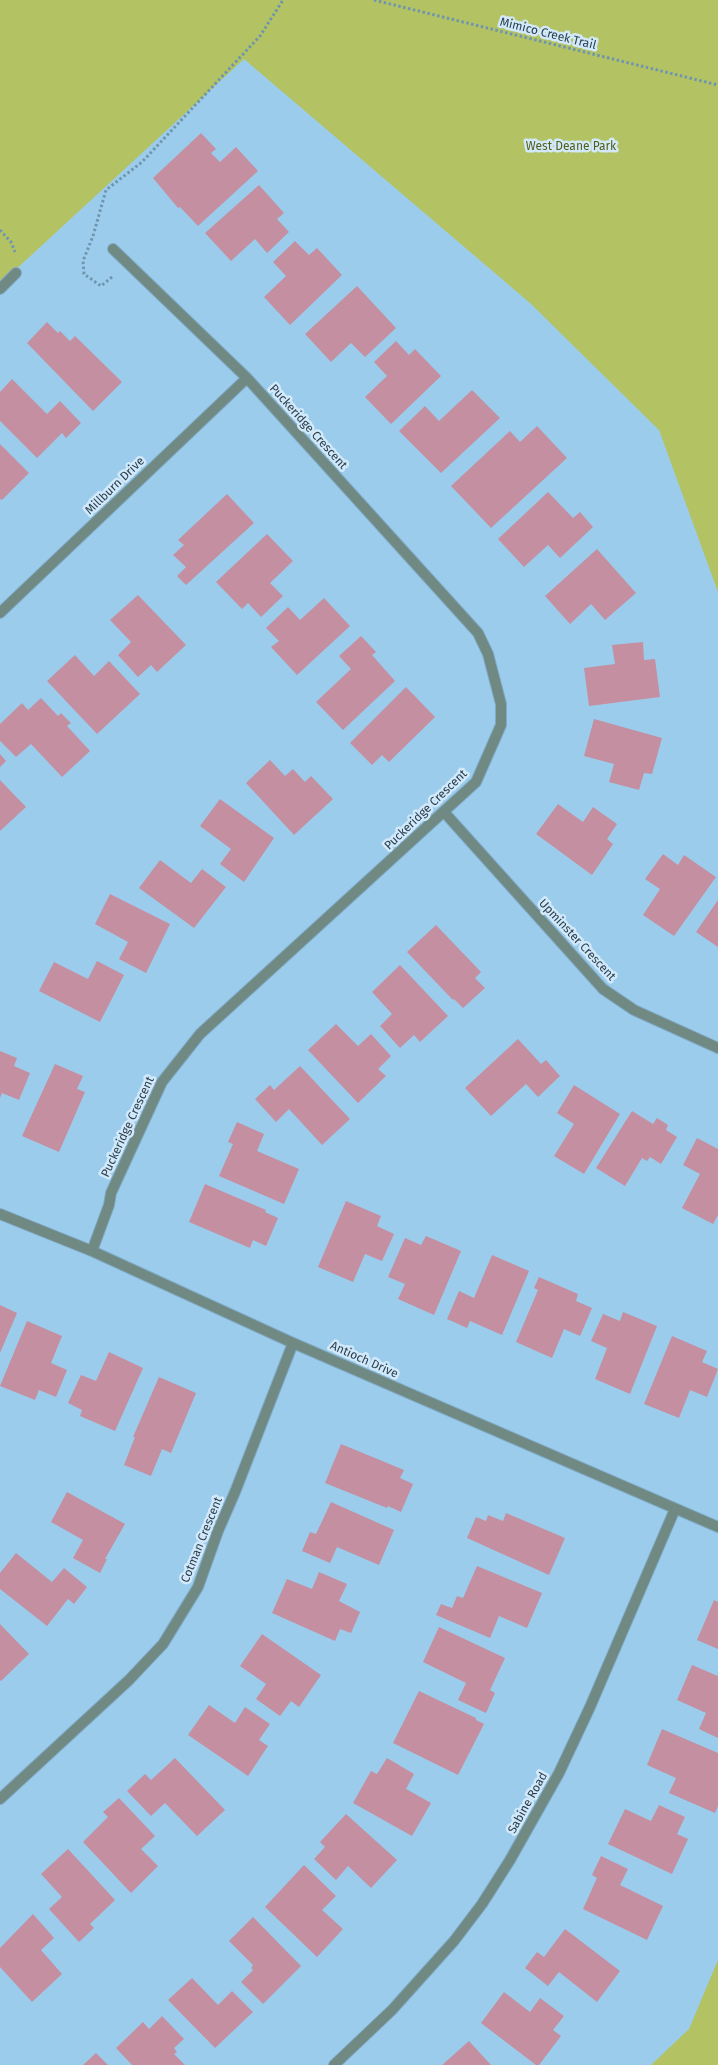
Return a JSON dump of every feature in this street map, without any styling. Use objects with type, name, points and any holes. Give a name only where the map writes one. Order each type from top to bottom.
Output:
[{"type":"street","name":"Puckeridge Crescent","points":[[92,1251],[109,1205],[111,1193],[162,1082],[200,1034],[476,782],[501,725],[502,704],[488,654],[478,633],[247,378],[113,249]]},
{"type":"street","points":[[0,289],[16,274]]},
{"type":"street","name":"Millburn Drive","points":[[0,613],[247,378]]},
{"type":"street","name":"Upminster Crescent","points":[[444,812],[603,989],[634,1010],[718,1048]]},
{"type":"street","name":"Antioch Drive","points":[[0,1214],[92,1251],[293,1343],[718,1527]]},
{"type":"street","name":"Cotman Crescent","points":[[0,1799],[129,1680],[163,1644],[198,1587],[218,1531],[293,1343]]},
{"type":"street","name":"Sabine Road","points":[[334,2065],[392,2010],[447,1948],[482,1904],[510,1860],[559,1773],[598,1689],[675,1509]]},
{"type":"path","points":[[98,215],[106,190],[142,162],[260,36],[283,0]]},
{"type":"path","name":"Mimico Creek Trail","points":[[374,0],[718,85]]},
{"type":"green space","name":"West Deane Park","points":[[0,0],[718,0],[718,592],[659,430],[530,303],[244,59],[0,284]]},
{"type":"green space","points":[[718,1960],[718,2065],[651,2065],[689,2029]]},
{"type":"building","points":[[201,133],[216,149],[211,153],[220,162],[236,147],[258,171],[198,226],[180,207],[178,208],[153,178]]},
{"type":"building","points":[[259,185],[284,213],[277,219],[289,232],[267,253],[255,239],[231,261],[205,233]]},
{"type":"building","points":[[295,241],[309,255],[317,248],[342,275],[290,325],[264,297],[286,276],[273,262]]},
{"type":"building","points":[[357,286],[396,328],[365,357],[351,343],[331,362],[305,334]]},
{"type":"building","points":[[47,322],[70,341],[75,336],[122,382],[93,411],[27,343]]},
{"type":"building","points":[[396,341],[409,355],[415,349],[441,376],[391,424],[365,397],[387,376],[374,362]]},
{"type":"building","points":[[12,379],[47,414],[60,401],[81,423],[66,438],[62,433],[37,458],[0,421],[0,392]]},
{"type":"building","points":[[472,390],[500,418],[441,473],[399,431],[425,406],[439,421]]},
{"type":"building","points":[[537,426],[567,458],[491,528],[451,486],[510,431],[520,442]]},
{"type":"building","points":[[0,444],[29,473],[2,500],[0,499]]},
{"type":"building","points":[[548,492],[573,518],[580,512],[593,527],[560,558],[548,545],[524,567],[498,539]]},
{"type":"building","points":[[227,494],[254,523],[186,585],[177,576],[186,567],[173,555],[184,545],[178,540]]},
{"type":"building","points":[[267,534],[293,561],[270,583],[283,596],[261,617],[248,603],[242,609],[216,582]]},
{"type":"building","points":[[597,549],[636,593],[605,620],[591,604],[570,624],[545,596]]},
{"type":"building","points":[[138,595],[186,645],[157,672],[151,665],[138,677],[118,655],[131,642],[110,620]]},
{"type":"building","points":[[324,598],[350,626],[297,675],[271,647],[279,641],[266,628],[288,607],[300,620]]},
{"type":"building","points":[[361,636],[376,652],[372,655],[395,681],[343,730],[316,702],[351,669],[339,656]]},
{"type":"building","points":[[643,642],[644,660],[655,659],[660,697],[589,706],[584,668],[615,664],[612,645]]},
{"type":"building","points":[[75,655],[94,676],[109,661],[140,694],[97,734],[47,681]]},
{"type":"building","points":[[406,687],[435,717],[389,762],[382,755],[372,765],[350,743]]},
{"type":"building","points":[[41,698],[58,716],[61,713],[71,723],[67,726],[90,751],[62,777],[31,744],[16,757],[0,741],[0,724],[22,703],[28,710]]},
{"type":"building","points":[[594,719],[662,738],[652,774],[644,773],[639,790],[609,782],[614,764],[584,756]]},
{"type":"building","points":[[0,754],[6,761],[0,767]]},
{"type":"building","points":[[270,760],[285,776],[293,769],[305,782],[311,776],[333,799],[294,835],[246,783]]},
{"type":"building","points":[[0,780],[26,807],[0,831]]},
{"type":"building","points":[[220,799],[274,838],[244,882],[220,864],[231,849],[200,826]]},
{"type":"building","points":[[558,804],[583,822],[593,807],[617,824],[607,839],[613,844],[592,875],[536,834]]},
{"type":"building","points":[[663,854],[678,865],[684,855],[716,877],[674,936],[643,915],[660,889],[645,879]]},
{"type":"building","points":[[160,860],[191,883],[202,869],[226,887],[194,928],[139,888]]},
{"type":"building","points":[[110,894],[170,924],[146,973],[119,959],[128,942],[95,924]]},
{"type":"building","points":[[718,900],[718,947],[696,932]]},
{"type":"building","points":[[436,925],[481,972],[475,978],[485,988],[463,1008],[407,952]]},
{"type":"building","points":[[97,961],[124,975],[100,1022],[39,991],[54,962],[88,979]]},
{"type":"building","points":[[400,965],[448,1016],[420,1042],[414,1035],[400,1048],[380,1026],[392,1014],[372,992]]},
{"type":"building","points":[[336,1024],[358,1046],[371,1034],[391,1056],[378,1069],[386,1076],[358,1103],[308,1050]]},
{"type":"building","points":[[518,1039],[541,1064],[546,1060],[560,1076],[538,1097],[526,1084],[491,1116],[465,1088]]},
{"type":"building","points":[[0,1051],[17,1058],[14,1066],[30,1073],[19,1100],[2,1093],[0,1098]]},
{"type":"building","points":[[55,1064],[83,1076],[77,1089],[85,1092],[59,1152],[22,1136]]},
{"type":"building","points":[[300,1066],[350,1119],[322,1145],[289,1109],[276,1122],[255,1099],[270,1085],[274,1090]]},
{"type":"building","points":[[574,1085],[620,1114],[584,1174],[554,1156],[574,1124],[557,1113]]},
{"type":"building","points":[[632,1111],[653,1124],[657,1118],[668,1125],[666,1130],[677,1137],[661,1164],[650,1157],[647,1161],[642,1158],[625,1186],[596,1168]]},
{"type":"building","points":[[237,1122],[264,1134],[257,1151],[299,1169],[284,1204],[219,1176],[233,1144],[228,1142]]},
{"type":"building","points":[[697,1138],[718,1149],[718,1215],[713,1224],[682,1208],[700,1174],[683,1165]]},
{"type":"building","points":[[205,1184],[266,1210],[265,1212],[278,1218],[266,1246],[253,1240],[250,1248],[189,1222]]},
{"type":"building","points":[[346,1201],[381,1216],[377,1226],[394,1234],[382,1261],[365,1254],[353,1282],[318,1267]]},
{"type":"building","points":[[426,1236],[461,1251],[434,1315],[398,1299],[405,1284],[388,1277],[405,1238],[421,1245]]},
{"type":"building","points":[[492,1255],[529,1271],[502,1335],[470,1321],[467,1328],[447,1319],[459,1291],[474,1298]]},
{"type":"building","points":[[539,1277],[578,1294],[576,1301],[592,1308],[580,1336],[564,1329],[552,1358],[516,1342],[538,1290],[534,1288]]},
{"type":"building","points":[[0,1305],[17,1313],[0,1353]]},
{"type":"building","points":[[623,1312],[657,1326],[630,1394],[595,1379],[607,1348],[591,1341],[603,1314],[620,1321]]},
{"type":"building","points":[[27,1321],[62,1336],[51,1363],[67,1370],[56,1397],[39,1390],[35,1400],[0,1386]]},
{"type":"building","points":[[672,1336],[707,1351],[702,1362],[718,1369],[707,1397],[690,1390],[679,1418],[644,1404]]},
{"type":"building","points":[[109,1352],[143,1368],[115,1431],[80,1416],[82,1410],[68,1403],[81,1375],[96,1381]]},
{"type":"building","points":[[159,1377],[196,1393],[171,1453],[162,1449],[151,1476],[124,1465],[135,1437],[133,1437]]},
{"type":"building","points":[[341,1444],[404,1470],[400,1478],[413,1484],[401,1512],[325,1483]]},
{"type":"building","points":[[67,1492],[125,1524],[105,1559],[107,1559],[100,1573],[73,1558],[83,1540],[51,1522]]},
{"type":"building","points":[[331,1502],[394,1530],[379,1565],[337,1547],[330,1563],[302,1551],[310,1532],[316,1534]]},
{"type":"building","points":[[506,1513],[565,1538],[549,1575],[467,1538],[476,1517],[486,1521],[488,1515],[503,1521]]},
{"type":"building","points":[[16,1553],[52,1582],[64,1568],[87,1587],[74,1604],[68,1599],[47,1626],[0,1589],[0,1573]]},
{"type":"building","points":[[477,1566],[542,1593],[527,1628],[499,1616],[490,1638],[436,1615],[441,1604],[452,1608],[457,1596],[463,1598]]},
{"type":"building","points":[[319,1572],[347,1584],[339,1601],[360,1612],[351,1633],[340,1629],[335,1641],[272,1613],[287,1579],[312,1589]]},
{"type":"building","points":[[714,1600],[718,1602],[718,1649],[697,1640]]},
{"type":"building","points":[[0,1624],[29,1654],[1,1681],[0,1680]]},
{"type":"building","points":[[439,1627],[505,1658],[490,1690],[495,1693],[486,1713],[458,1700],[466,1683],[423,1662]]},
{"type":"building","points":[[262,1634],[321,1675],[299,1707],[291,1701],[280,1716],[256,1699],[266,1684],[240,1666]]},
{"type":"building","points":[[692,1665],[718,1676],[718,1738],[699,1729],[706,1713],[677,1700]]},
{"type":"building","points":[[419,1691],[476,1718],[476,1720],[484,1724],[458,1775],[393,1743]]},
{"type":"building","points":[[209,1705],[235,1723],[245,1707],[270,1724],[259,1740],[268,1746],[248,1776],[188,1735]]},
{"type":"building","points":[[662,1729],[718,1753],[718,1806],[715,1813],[669,1793],[676,1778],[647,1765]]},
{"type":"building","points":[[175,1758],[225,1810],[197,1836],[165,1803],[151,1816],[127,1791],[145,1774],[151,1780]]},
{"type":"building","points":[[387,1758],[414,1774],[406,1789],[431,1803],[412,1836],[353,1803],[371,1771],[377,1774]]},
{"type":"building","points":[[119,1798],[155,1836],[141,1849],[158,1866],[131,1893],[83,1842],[108,1817],[103,1812]]},
{"type":"building","points":[[659,1805],[685,1817],[677,1834],[688,1839],[672,1874],[608,1844],[625,1809],[651,1821]]},
{"type":"building","points":[[346,1814],[397,1860],[371,1888],[348,1866],[336,1880],[314,1859],[325,1847],[320,1842]]},
{"type":"building","points":[[68,1849],[115,1900],[90,1924],[94,1928],[79,1942],[49,1909],[62,1897],[41,1874]]},
{"type":"building","points":[[601,1856],[628,1869],[620,1885],[663,1906],[647,1940],[583,1909],[597,1878],[592,1875]]},
{"type":"building","points":[[304,1865],[336,1896],[322,1910],[343,1929],[317,1957],[265,1907]]},
{"type":"building","points":[[33,1914],[54,1938],[41,1950],[62,1974],[32,2002],[0,1967],[0,1948]]},
{"type":"building","points":[[253,1917],[301,1966],[263,2004],[241,1982],[253,1970],[251,1968],[253,1965],[229,1941]]},
{"type":"building","points":[[565,1929],[620,1971],[597,2002],[559,1972],[548,1986],[525,1968],[537,1952],[544,1957]]},
{"type":"building","points":[[192,1978],[218,2005],[232,1991],[253,2012],[215,2048],[168,2000]]},
{"type":"building","points":[[504,1992],[530,2012],[540,1998],[564,2016],[553,2030],[561,2036],[539,2065],[536,2065],[481,2023]]},
{"type":"building","points":[[162,2016],[184,2039],[174,2048],[177,2052],[174,2054],[185,2065],[132,2065],[116,2048],[143,2022],[149,2029]]},
{"type":"building","points":[[469,2041],[491,2065],[442,2065]]},
{"type":"building","points":[[96,2053],[108,2065],[83,2065]]}]
